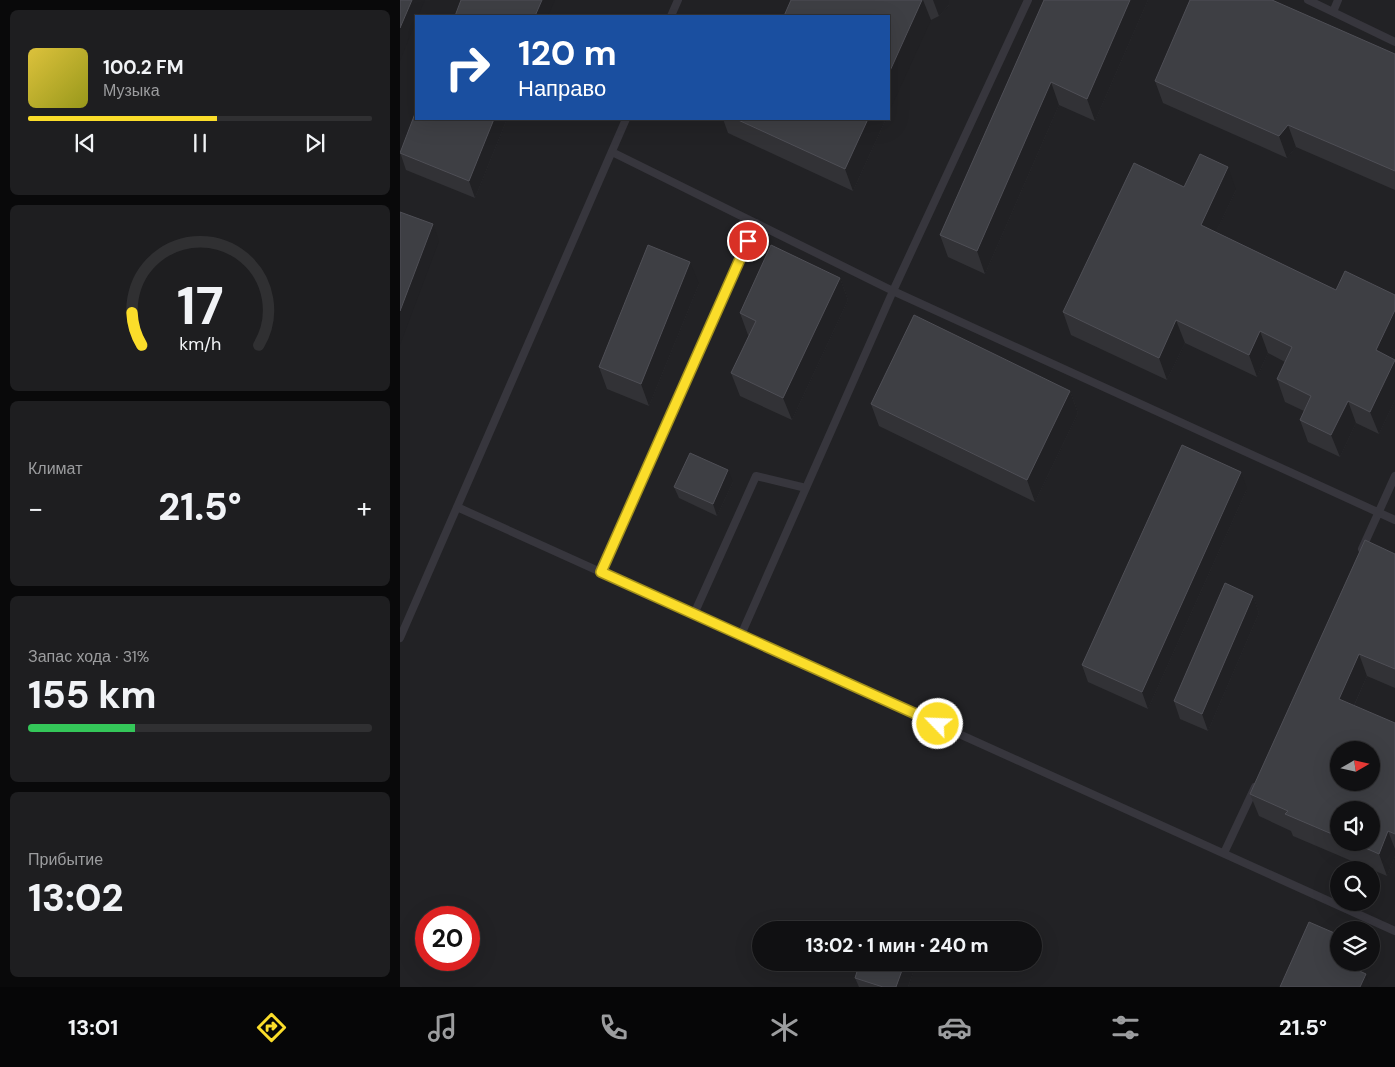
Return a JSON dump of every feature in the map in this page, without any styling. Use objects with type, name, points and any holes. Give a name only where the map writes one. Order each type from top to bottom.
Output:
[{"type":"lane","points":[[671,15],[678,0]]},
{"type":"lane","points":[[740,634],[893,291],[1028,0]]},
{"type":"lane","points":[[1308,0],[1395,42]]},
{"type":"lane","points":[[1333,12],[1338,0]]},
{"type":"lane","points":[[400,638],[626,120]]},
{"type":"lane","points":[[612,152],[893,291],[1395,520]]},
{"type":"lane","points":[[601,572],[756,223]]},
{"type":"lane","points":[[694,614],[756,476],[806,488]]},
{"type":"lane","points":[[1358,557],[1395,476]]},
{"type":"lane","points":[[457,506],[1395,931]]},
{"type":"lane","points":[[1224,853],[1257,782]]},
{"type":"shaded area","points":[[400,0],[1395,0],[1395,987],[400,987]]},
{"type":"building","points":[[400,0],[412,0],[400,28]]},
{"type":"building","points":[[461,0],[542,0],[535,15],[455,15]]},
{"type":"building","points":[[791,0],[922,0],[890,71],[890,15],[784,15]]},
{"type":"building","points":[[1044,0],[1130,0],[1087,99],[1051,82],[977,251],[940,235]]},
{"type":"building","points":[[1190,0],[1272,0],[1395,54],[1395,171],[1288,125],[1279,136],[1155,81]]},
{"type":"building","points":[[415,114],[415,120],[494,120],[469,181],[400,153]]},
{"type":"building","points":[[738,120],[868,120],[845,169]]},
{"type":"building","points":[[1200,154],[1228,167],[1201,225],[1336,290],[1345,271],[1395,295],[1395,310],[1376,350],[1395,360],[1370,412],[1348,401],[1331,435],[1300,420],[1311,396],[1277,379],[1292,347],[1260,331],[1249,355],[1176,320],[1159,358],[1063,312],[1134,163],[1184,187]]},
{"type":"building","points":[[400,212],[433,224],[400,311]]},
{"type":"building","points":[[648,245],[690,262],[641,384],[599,367]]},
{"type":"building","points":[[771,245],[840,278],[783,398],[731,373],[756,321],[740,313]]},
{"type":"building","points":[[914,315],[1070,391],[1027,480],[871,404]]},
{"type":"building","points":[[1182,445],[1241,472],[1142,692],[1082,665]]},
{"type":"building","points":[[690,453],[728,470],[713,504],[674,487]]},
{"type":"building","points":[[1365,540],[1395,554],[1395,669],[1359,654],[1339,699],[1395,723],[1395,834],[1388,831],[1379,854],[1372,851],[1380,851],[1380,801],[1330,801],[1330,833],[1285,814],[1288,811],[1250,794]]},
{"type":"building","points":[[1225,583],[1253,596],[1202,714],[1174,701]]},
{"type":"building","points":[[1309,922],[1330,931],[1330,971],[1359,971],[1366,974],[1360,987],[1280,987]]},
{"type":"building","points":[[857,971],[902,971],[896,987],[883,987],[855,978]]},
{"type":"route","points":[[748,241],[601,572],[938,724]]}]
